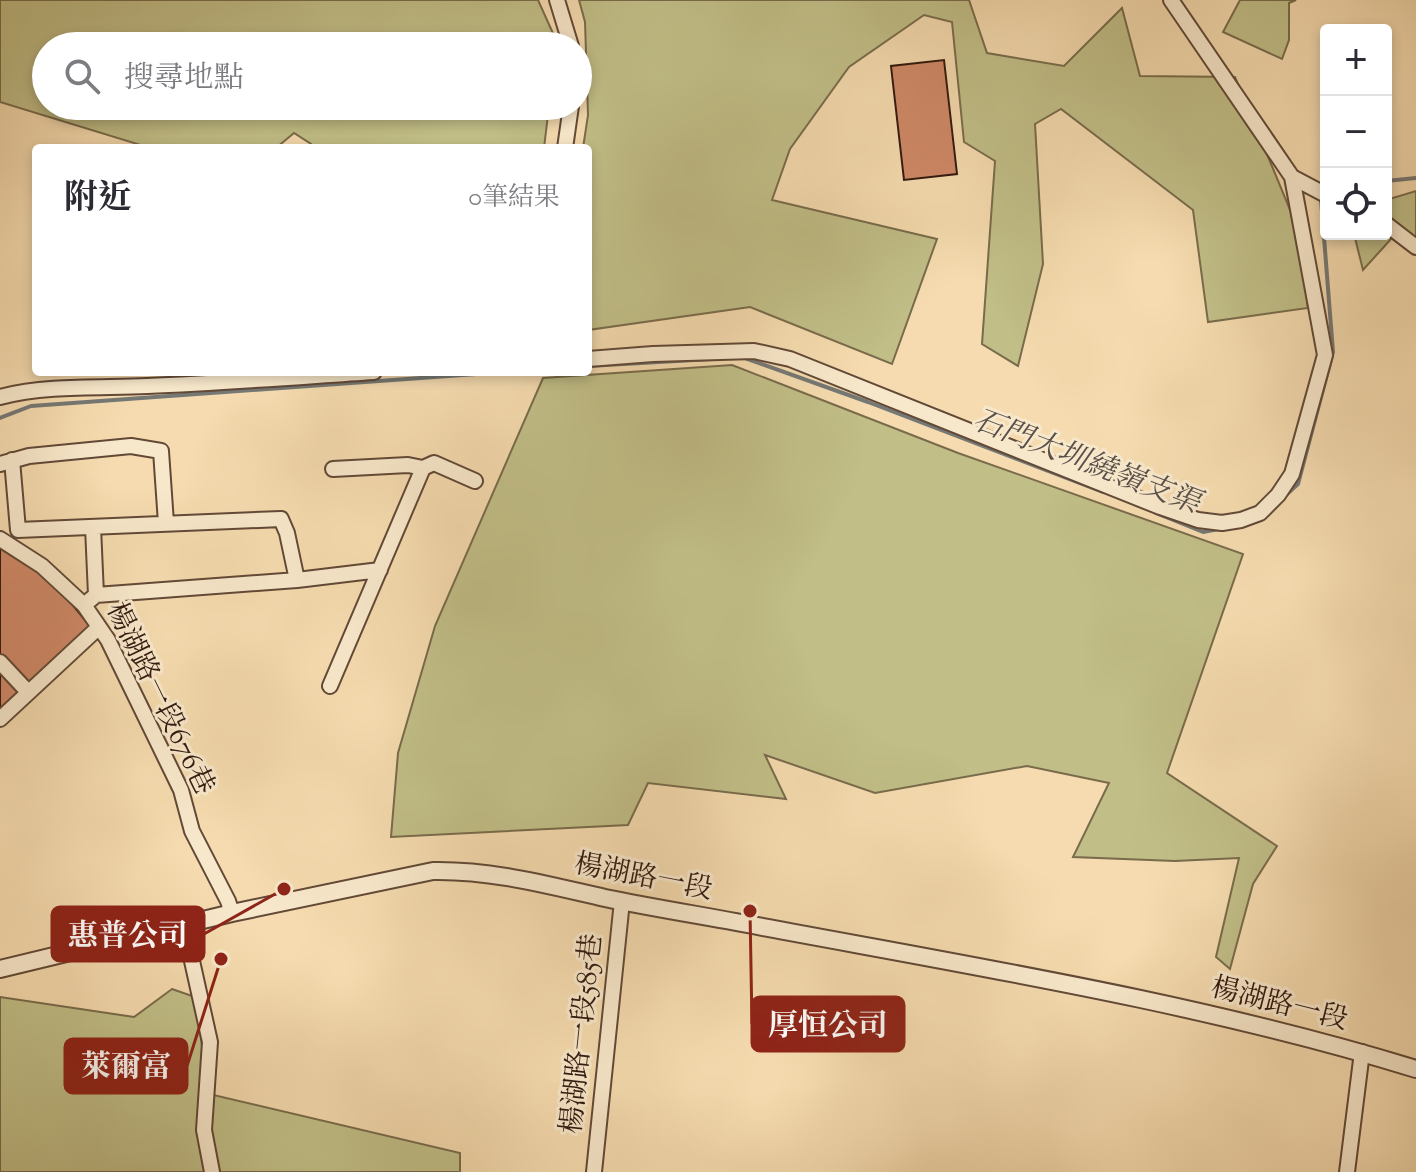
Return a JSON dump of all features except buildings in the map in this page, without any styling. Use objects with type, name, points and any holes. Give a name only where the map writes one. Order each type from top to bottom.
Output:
[{"type":"street","points":[[557,0],[567,32]]},
{"type":"street","points":[[592,359],[754,351],[790,359],[1198,520],[1222,523],[1260,513],[1278,495],[1292,474],[1325,355],[1292,177],[1171,0]]},
{"type":"street","points":[[566,144],[569,120]]},
{"type":"street","points":[[1292,177],[1320,192]]},
{"type":"street","points":[[1392,229],[1416,247]]},
{"type":"street","points":[[0,397],[19,392],[316,376]]},
{"type":"street","points":[[166,523],[161,451],[131,446],[29,456],[6,462],[18,530],[281,519],[297,580]]},
{"type":"street","points":[[333,469],[408,465],[423,468],[434,463],[475,481]]},
{"type":"street","points":[[330,686],[423,468]]},
{"type":"street","points":[[93,527],[90,600],[380,570]]},
{"type":"street","name":"楊湖路一段676巷","points":[[0,539],[90,600],[99,627],[181,790],[192,831],[232,913]]},
{"type":"street","points":[[0,719],[99,627]]},
{"type":"street","points":[[0,662],[28,692]]},
{"type":"street","name":"楊湖路一段","points":[[0,969],[232,913],[433,871],[466,870],[1065,983],[1285,1031],[1416,1069]]},
{"type":"street","name":"楊湖路一段585巷","points":[[594,1172],[622,901]]},
{"type":"street","points":[[184,925],[210,1042],[204,1130],[212,1172]]},
{"type":"street","points":[[1347,1172],[1362,1052]]},
{"type":"shaded area","points":[[0,0],[538,0],[552,32],[32,32],[32,112],[0,102]]},
{"type":"shaded area","points":[[579,0],[969,0],[987,53],[1064,66],[1122,8],[1140,76],[1235,77],[1298,229],[1308,308],[1208,322],[1193,210],[1061,109],[1035,124],[1043,264],[1018,366],[982,344],[995,161],[964,142],[952,22],[924,15],[849,67],[790,149],[772,200],[937,239],[892,364],[750,307],[592,329],[592,144],[584,144],[587,120],[592,120],[592,32],[585,32]]},
{"type":"shaded area","points":[[1240,0],[1296,0],[1289,3],[1289,40],[1282,59],[1223,32]]},
{"type":"shaded area","points":[[59,120],[547,120],[544,144],[311,144],[294,133],[281,144],[137,144]]},
{"type":"shaded area","points":[[1416,191],[1416,237],[1400,229],[1392,238],[1392,198]]},
{"type":"shaded area","points":[[1356,240],[1390,240],[1363,270]]},
{"type":"shaded area","points":[[732,365],[958,453],[1243,554],[1167,773],[1277,846],[1253,884],[1230,969],[1216,957],[1239,858],[1175,861],[1073,857],[1109,783],[1027,766],[875,793],[765,755],[786,799],[648,783],[628,825],[391,837],[398,753],[435,626],[543,378]]},
{"type":"shaded area","points":[[172,989],[195,997],[209,1094],[460,1153],[460,1172],[0,1172],[0,997],[134,1017]]},
{"type":"waterway","name":"石門大圳繞嶺支渠","points":[[1392,180],[1416,178]]},
{"type":"waterway","name":"石門大圳繞嶺支渠","points":[[1286,495],[1298,484],[1333,352],[1324,240]]},
{"type":"waterway","name":"石門大圳繞嶺支渠","points":[[745,358],[1103,492]]},
{"type":"waterway","name":"石門大圳繞嶺支渠","points":[[592,366],[712,359]]},
{"type":"waterway","name":"石門大圳繞嶺支渠","points":[[0,418],[31,406],[448,376]]},
{"type":"waterway","name":"石門大圳繞嶺支渠","points":[[1156,513],[1203,532],[1219,529]]},
{"type":"place","name":"惠普公司","points":[[284,889]]},
{"type":"place","name":"厚恒公司","points":[[750,911]]},
{"type":"place","name":"萊爾富","points":[[221,959]]}]
